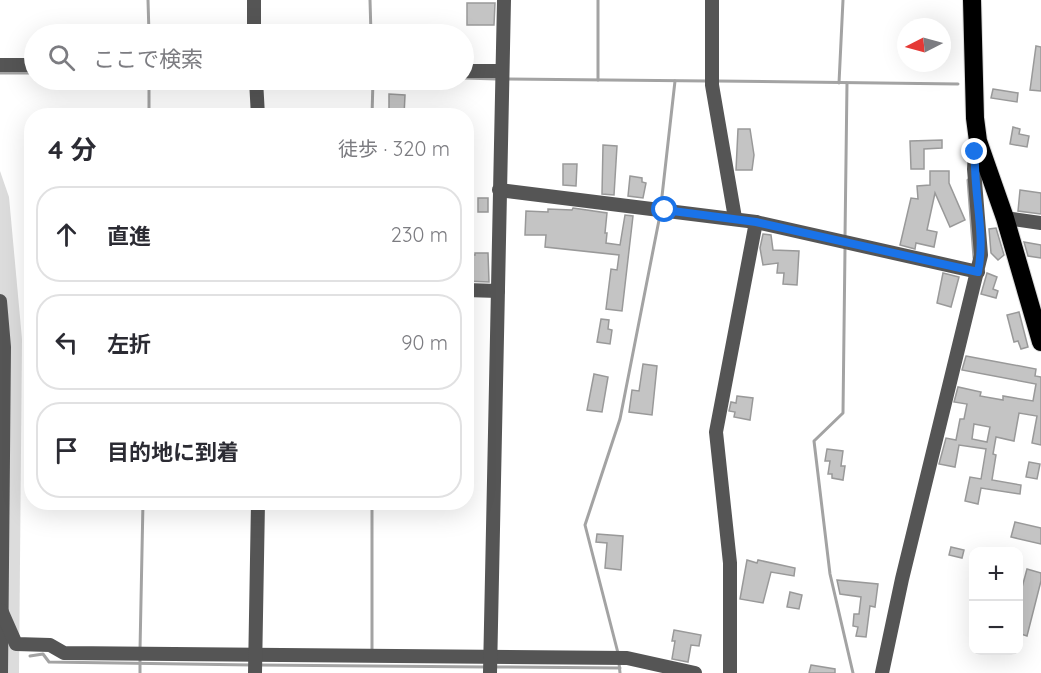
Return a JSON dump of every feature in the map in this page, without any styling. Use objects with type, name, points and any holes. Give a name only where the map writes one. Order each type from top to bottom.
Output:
[{"type":"highway","points":[[972,0],[975,118],[978,141],[1005,218],[1041,342]]},
{"type":"street","points":[[254,0],[254,24]]},
{"type":"street","points":[[490,673],[504,0]]},
{"type":"street","points":[[712,0],[712,82],[735,218]]},
{"type":"street","points":[[0,65],[24,65]]},
{"type":"street","points":[[474,73],[501,77]]},
{"type":"street","points":[[257,90],[258,108]]},
{"type":"street","points":[[882,673],[902,579],[978,272],[981,255],[974,169],[978,141]]},
{"type":"street","points":[[499,190],[735,218],[978,272]]},
{"type":"street","points":[[1005,218],[1041,223]]},
{"type":"street","points":[[730,673],[730,563],[716,432],[756,222]]},
{"type":"street","points":[[474,290],[498,291]]},
{"type":"street","points":[[0,302],[4,347],[1,673]]},
{"type":"street","points":[[255,673],[258,510]]},
{"type":"street","points":[[1,610],[16,644],[50,645],[64,653],[620,658],[695,673]]},
{"type":"shaded area","points":[[0,171],[9,197],[22,339],[19,673],[0,673]]},
{"type":"building","points":[[467,3],[495,3],[494,25],[467,24]]},
{"type":"building","points":[[1036,46],[1041,47],[1041,91],[1030,90]]},
{"type":"building","points":[[993,89],[1018,93],[1017,102],[991,98]]},
{"type":"building","points":[[389,94],[405,95],[404,108],[389,108]]},
{"type":"building","points":[[1013,127],[1020,129],[1019,134],[1029,136],[1027,147],[1010,144]]},
{"type":"building","points":[[738,129],[750,129],[754,155],[752,170],[736,170]]},
{"type":"building","points":[[942,140],[942,148],[924,149],[924,169],[911,169],[910,141]]},
{"type":"building","points":[[603,145],[617,146],[614,195],[602,194]]},
{"type":"building","points":[[563,164],[577,164],[576,186],[563,185]]},
{"type":"building","points":[[930,171],[949,171],[949,183],[965,220],[950,227],[935,193],[927,230],[937,232],[934,247],[916,243],[915,249],[900,245],[911,198],[918,199],[917,186],[930,185]]},
{"type":"building","points":[[630,176],[642,178],[642,182],[646,183],[643,198],[628,196]]},
{"type":"building","points":[[1020,190],[1041,193],[1041,214],[1018,211]]},
{"type":"building","points":[[478,198],[488,198],[488,212],[478,212]]},
{"type":"building","points":[[573,208],[607,213],[606,243],[620,245],[625,215],[633,216],[622,311],[606,309],[611,269],[617,270],[619,255],[545,247],[546,235],[525,235],[526,211],[548,212],[548,209],[572,210]]},
{"type":"building","points":[[996,228],[1004,255],[998,260],[991,253],[989,229]]},
{"type":"building","points":[[763,234],[771,235],[773,250],[799,251],[797,285],[783,284],[784,273],[777,273],[778,263],[763,265],[760,248]]},
{"type":"building","points":[[1024,242],[1041,245],[1041,258],[1028,256]]},
{"type":"building","points":[[475,253],[488,253],[489,282],[474,281]]},
{"type":"building","points":[[943,273],[959,277],[951,307],[937,303]]},
{"type":"building","points":[[987,273],[997,277],[993,289],[998,291],[996,298],[981,294]]},
{"type":"building","points":[[1019,312],[1028,347],[1021,349],[1018,341],[1014,342],[1007,315]]},
{"type":"building","points":[[601,319],[609,320],[608,329],[612,330],[610,344],[597,342]]},
{"type":"building","points":[[966,356],[1036,369],[1035,376],[1041,377],[1041,445],[1032,443],[1037,416],[1019,413],[1014,441],[996,437],[992,480],[1021,485],[1020,494],[981,488],[978,504],[965,501],[970,477],[981,479],[986,449],[959,445],[955,467],[939,464],[946,438],[956,440],[960,419],[964,419],[967,404],[954,402],[958,387],[981,392],[980,396],[1003,400],[1003,396],[1033,401],[1036,384],[962,370]],"holes":[[[974,424],[990,427],[987,442],[972,439]]]},
{"type":"building","points":[[643,364],[657,366],[652,415],[629,412],[632,390],[639,391]]},
{"type":"building","points":[[594,374],[608,377],[602,412],[587,410]]},
{"type":"building","points":[[737,396],[753,398],[750,420],[734,417],[735,412],[729,411],[731,402],[736,403]]},
{"type":"building","points":[[827,449],[843,451],[841,466],[845,466],[843,480],[832,478],[832,474],[828,474],[830,461],[825,461]]},
{"type":"building","points":[[1029,462],[1040,464],[1037,479],[1026,477]]},
{"type":"building","points":[[1015,522],[1041,528],[1041,544],[1011,537]]},
{"type":"building","points":[[597,534],[623,536],[621,570],[605,568],[607,543],[596,542]]},
{"type":"building","points":[[951,547],[964,550],[962,558],[949,555]]},
{"type":"building","points":[[747,560],[757,563],[758,560],[795,568],[794,576],[771,572],[763,603],[740,599]]},
{"type":"building","points":[[1027,569],[1041,573],[1027,636],[1023,635],[1023,584]]},
{"type":"building","points":[[837,580],[878,584],[875,607],[870,606],[866,637],[856,636],[858,627],[853,626],[854,614],[859,614],[861,597],[840,594]]},
{"type":"building","points":[[790,592],[802,595],[799,609],[787,607]]},
{"type":"building","points":[[674,630],[701,635],[699,646],[691,645],[688,662],[672,659]]},
{"type":"building","points":[[811,665],[835,669],[835,673],[809,673]]},
{"type":"waterway","points":[[148,0],[149,24]]},
{"type":"waterway","points":[[370,0],[371,24]]},
{"type":"waterway","points":[[598,0],[598,80]]},
{"type":"waterway","points":[[839,83],[843,0]]},
{"type":"waterway","points":[[0,73],[24,73]]},
{"type":"waterway","points":[[474,78],[497,79]]},
{"type":"waterway","points":[[507,79],[707,81]]},
{"type":"waterway","points":[[661,205],[675,81]]},
{"type":"waterway","points":[[717,81],[958,84]]},
{"type":"waterway","points":[[845,237],[847,83]]},
{"type":"waterway","points":[[149,90],[149,108]]},
{"type":"waterway","points":[[372,108],[373,90]]},
{"type":"waterway","points":[[968,180],[974,258]]},
{"type":"waterway","points":[[618,653],[585,525],[620,419],[660,215]]},
{"type":"waterway","points":[[845,249],[843,413],[814,441],[830,574],[853,673]]},
{"type":"waterway","points":[[140,650],[143,510]]},
{"type":"waterway","points":[[372,510],[372,649]]},
{"type":"waterway","points":[[30,656],[43,654],[49,662],[252,665]]},
{"type":"waterway","points":[[140,657],[140,673]]},
{"type":"waterway","points":[[619,663],[620,673]]},
{"type":"waterway","points":[[259,665],[486,667]]},
{"type":"waterway","points":[[496,667],[620,668]]},
{"type":"route","points":[[665,210],[756,222],[978,272],[981,255],[974,169],[975,152]]}]
